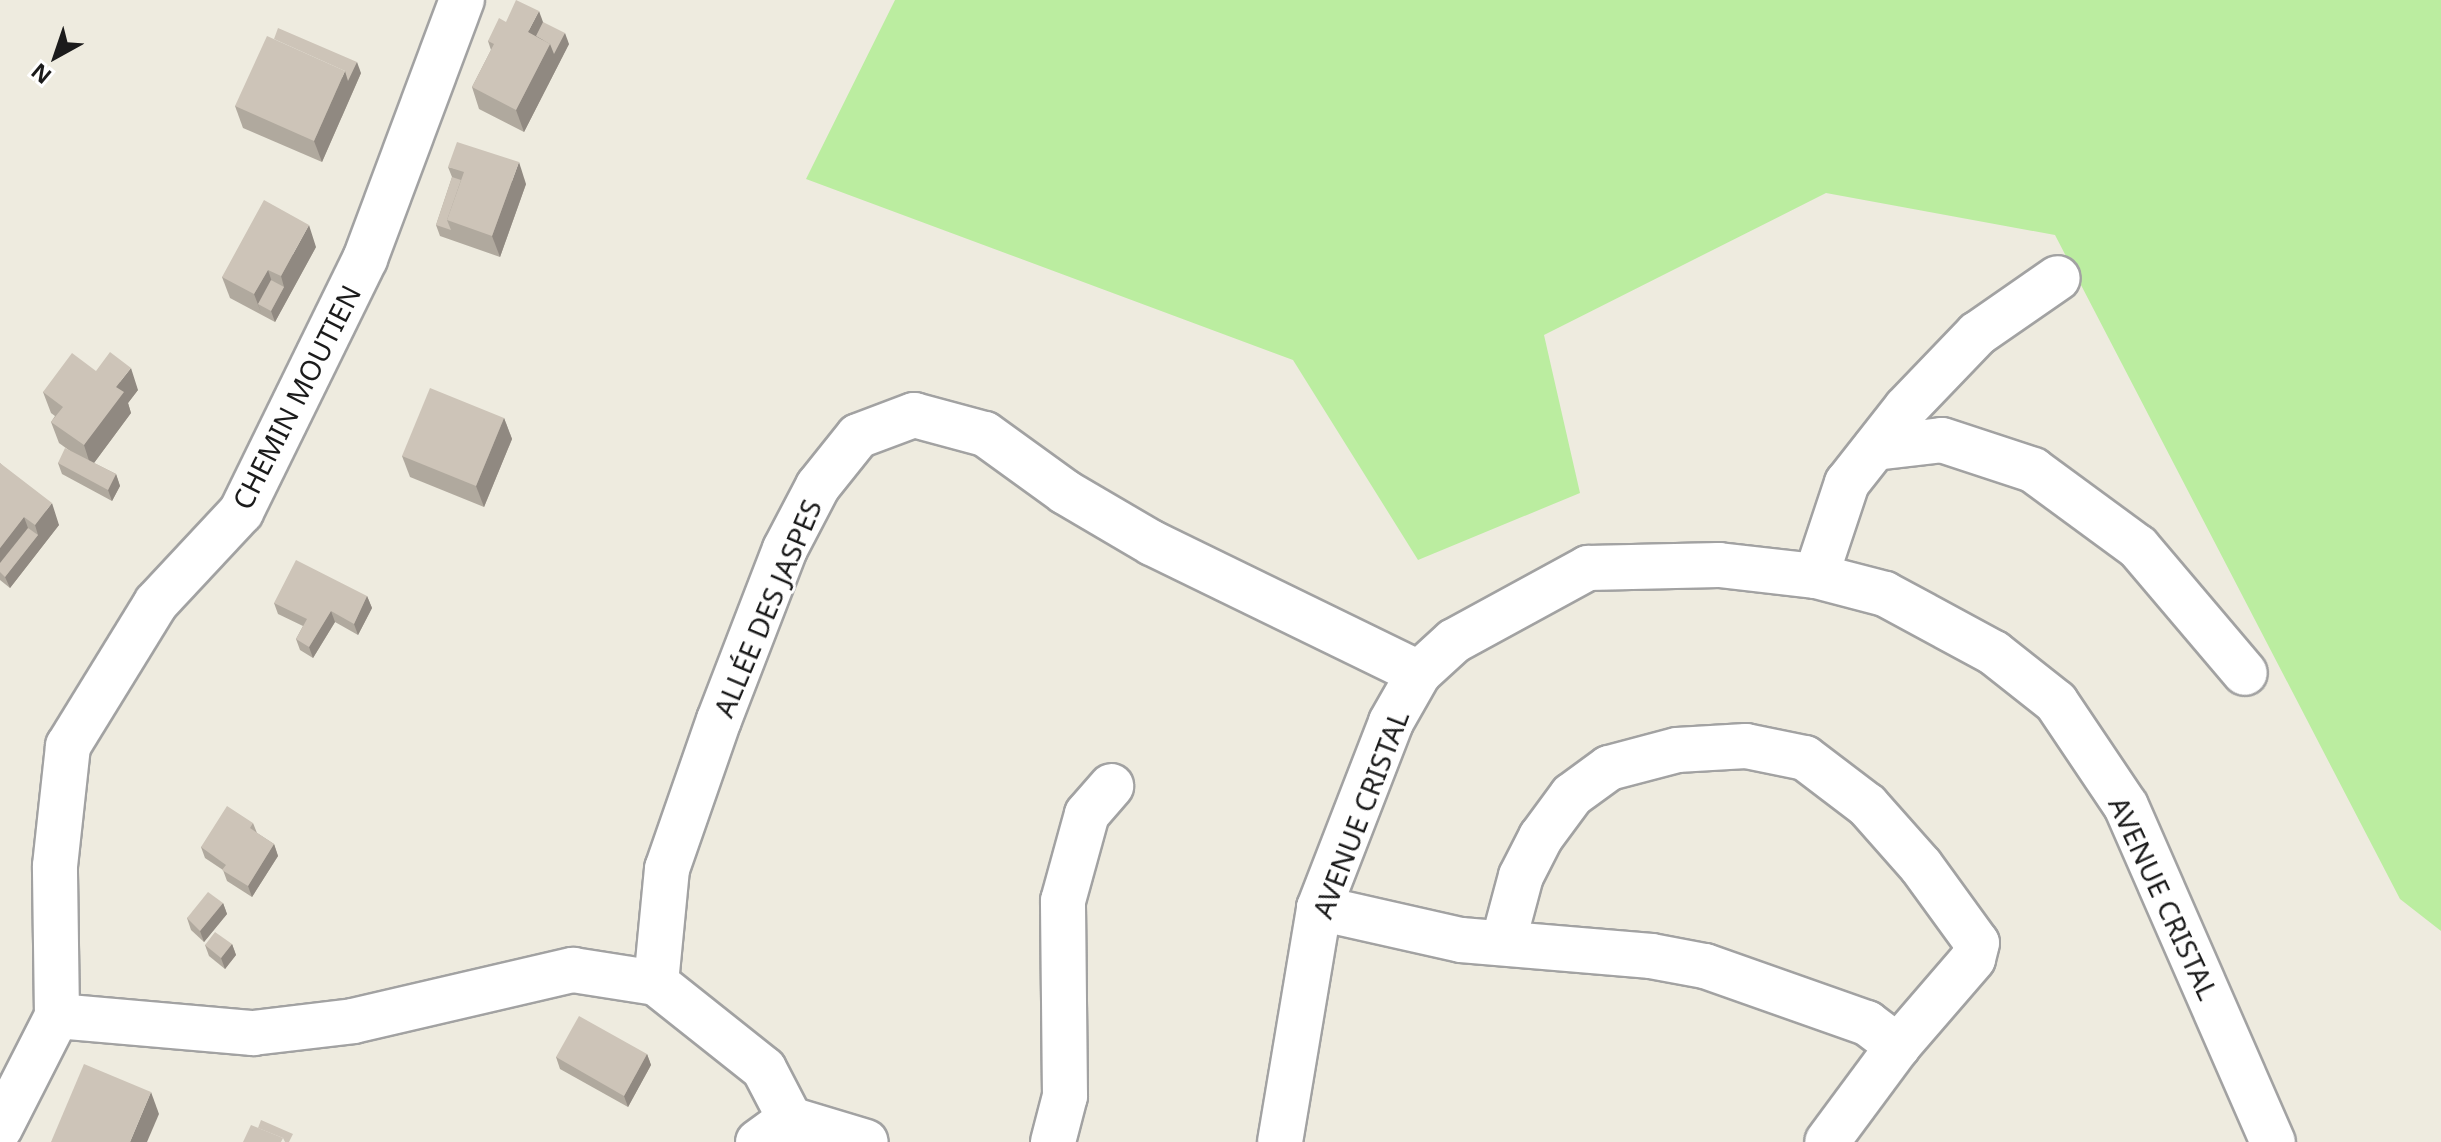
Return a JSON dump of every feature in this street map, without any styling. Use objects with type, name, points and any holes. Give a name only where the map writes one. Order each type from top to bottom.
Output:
[{"type":"street","name":"CHEMIN MOUTIEN","points":[[0,1128],[57,1016],[55,866],[68,746],[156,603],[241,512],[365,259],[462,0]]},
{"type":"street","points":[[1816,576],[1847,483],[1875,448],[1977,334],[2058,278]]},
{"type":"street","name":"ALLÉE DES JASPES","points":[[656,983],[667,869],[719,720],[785,549],[818,486],[858,436],[914,415],[985,434],[1065,492],[1152,543],[1419,673]]},
{"type":"street","points":[[1875,448],[1942,440],[2033,470],[2138,547],[2245,673]]},
{"type":"street","name":"AVENUE CRISTAL","points":[[1280,1142],[1319,908],[1391,722],[1419,673],[1454,641],[1588,568],[1719,565],[1816,576],[1885,594],[1994,653],[2056,702],[2126,806],[2273,1142]]},
{"type":"street","points":[[1503,943],[1521,876],[1541,837],[1572,795],[1609,768],[1677,750],[1746,746],[1805,758],[1867,805],[1921,866],[1977,943],[1973,959],[1898,1046],[1827,1142]]},
{"type":"street","points":[[1053,1142],[1065,1096],[1063,901],[1087,814],[1111,786]]},
{"type":"street","points":[[1319,908],[1461,940],[1705,966],[1867,1023],[1898,1046]]},
{"type":"street","points":[[57,1016],[253,1033],[353,1021],[573,970],[656,983],[764,1069],[774,1130],[866,1142]]},
{"type":"green space","points":[[895,0],[2441,0],[2441,931],[2400,899],[2055,235],[1826,193],[1544,335],[1580,493],[1418,560],[1293,360],[806,179]]},
{"type":"building","points":[[516,0],[539,11],[528,32],[550,44],[516,110],[472,87],[494,44],[488,41],[499,18],[506,22]]},
{"type":"building","points":[[543,22],[565,33],[554,54],[550,44],[536,36]]},
{"type":"building","points":[[278,28],[357,62],[348,81],[345,71],[274,39]]},
{"type":"building","points":[[267,36],[345,71],[314,141],[235,106]]},
{"type":"building","points":[[457,142],[519,162],[492,236],[447,220],[464,172],[448,167]]},
{"type":"building","points":[[452,177],[461,180],[447,220],[451,230],[436,225]]},
{"type":"building","points":[[264,200],[309,225],[281,276],[268,270],[254,294],[222,277]]},
{"type":"building","points":[[271,280],[284,287],[271,311],[258,304]]},
{"type":"building","points":[[110,352],[131,368],[116,387],[124,392],[84,445],[51,422],[63,407],[43,392],[72,353],[96,371]]},
{"type":"building","points":[[430,388],[504,418],[476,486],[402,456]]},
{"type":"building","points":[[65,448],[116,474],[108,490],[58,463]]},
{"type":"building","points":[[0,463],[52,503],[35,525],[24,517],[0,548]]},
{"type":"building","points":[[28,528],[38,535],[5,577],[0,572],[0,563]]},
{"type":"building","points":[[296,560],[367,596],[354,624],[331,611],[309,647],[296,639],[307,619],[274,603]]},
{"type":"building","points":[[227,806],[253,823],[250,828],[274,844],[248,886],[222,870],[226,865],[201,847]]},
{"type":"building","points":[[208,892],[223,903],[200,931],[187,918]]},
{"type":"building","points":[[215,932],[232,944],[221,958],[205,945]]},
{"type":"building","points":[[579,1016],[647,1054],[624,1096],[556,1057]]},
{"type":"building","points":[[84,1064],[151,1092],[130,1142],[51,1142]]},
{"type":"building","points":[[261,1120],[293,1134],[289,1142],[258,1128]]},
{"type":"building","points":[[251,1125],[283,1138],[281,1142],[243,1142]]}]
